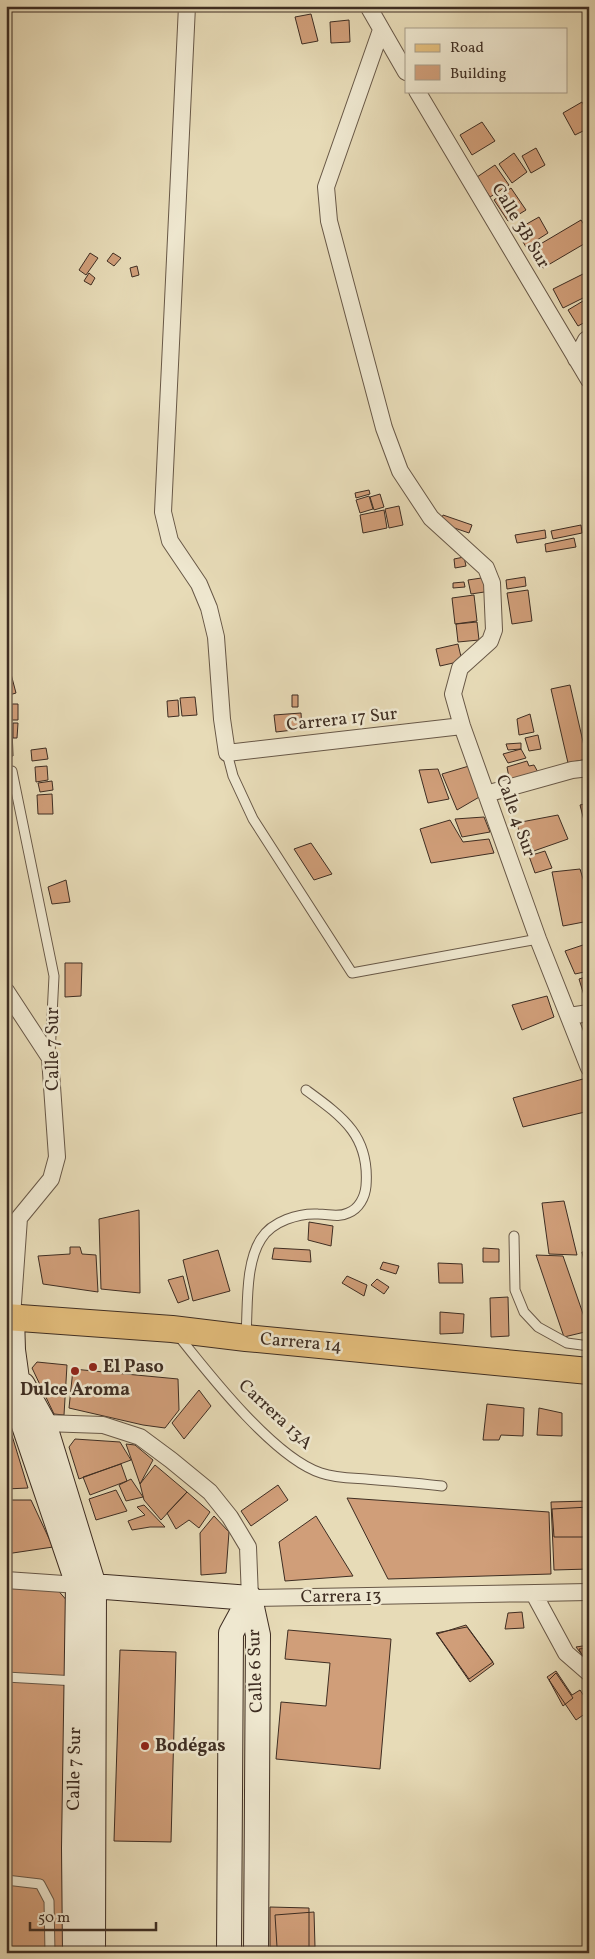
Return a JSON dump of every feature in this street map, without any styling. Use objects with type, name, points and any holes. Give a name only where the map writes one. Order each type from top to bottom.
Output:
[{"type":"main road","name":"Carrera 14","points":[[9,1317],[172,1328],[246,1338],[589,1371]]},
{"type":"main road","points":[[9,1317],[23,1423],[86,1586]]},
{"type":"main road","points":[[18,1375],[44,1423],[86,1586]]},
{"type":"main road","name":"Carrera 13","points":[[86,1586],[250,1598]]},
{"type":"main road","name":"Calle 7 Sur","points":[[75,1953],[76,1681],[86,1586]]},
{"type":"main road","name":"Calle 7 Sur","points":[[86,1586],[93,1953]]},
{"type":"main road","name":"Calle 6 Sur","points":[[229,1953],[232,1633],[250,1598]]},
{"type":"main road","name":"Calle 6 Sur","points":[[250,1598],[258,1635],[256,1953]]},
{"type":"street","points":[[187,6],[163,512],[170,541],[199,584],[209,608],[216,637],[222,719],[227,753]]},
{"type":"street","points":[[368,6],[405,70]]},
{"type":"street","name":"Calle 4 Sur","points":[[381,30],[326,187],[329,222],[384,428],[400,471],[431,518],[486,568],[492,583],[494,630],[490,640],[460,668],[453,694],[462,726],[538,939],[589,1068]]},
{"type":"street","name":"Calle 3B Sur","points":[[418,92],[589,380]]},
{"type":"street","points":[[576,359],[589,338]]},
{"type":"street","name":"Carrera 17 Sur","points":[[227,753],[462,726]]},
{"type":"street","points":[[486,794],[572,770],[589,768]]},
{"type":"street","points":[[6,991],[50,1058]]},
{"type":"street","points":[[569,1016],[589,1013]]},
{"type":"street","name":"Calle 7 Sur","points":[[9,1317],[19,1218],[51,1179],[57,1157],[50,1058]]},
{"type":"street","points":[[44,1423],[103,1425],[140,1437],[210,1492],[230,1517],[248,1546],[250,1598]]},
{"type":"street","points":[[6,1580],[86,1586]]},
{"type":"street","name":"Carrera 13","points":[[250,1598],[589,1592]]},
{"type":"street","points":[[534,1594],[566,1653],[589,1673]]},
{"type":"lane","points":[[227,753],[233,776],[253,819],[352,973],[538,939]]},
{"type":"lane","name":"Calle 7 Sur","points":[[12,772],[54,976],[50,1058]]},
{"type":"lane","points":[[246,1338],[252,1260],[262,1238],[277,1224],[296,1216],[318,1214],[335,1216],[349,1213],[360,1205],[366,1192],[367,1171],[364,1151],[356,1133],[325,1104],[306,1090]]},
{"type":"lane","points":[[514,1236],[515,1290],[524,1312],[538,1327],[567,1343],[589,1346]]},
{"type":"lane","name":"Carrera 13A","points":[[172,1328],[218,1384],[270,1439],[286,1453],[313,1470],[335,1476],[442,1486]]},
{"type":"lane","points":[[6,1677],[76,1681]]},
{"type":"lane","points":[[6,1880],[40,1884],[49,1901],[50,1953]]},
{"type":"building","points":[[311,14],[318,41],[302,44],[295,17]]},
{"type":"building","points":[[349,20],[350,42],[331,43],[330,22]]},
{"type":"building","points":[[582,102],[589,115],[589,128],[575,135],[563,113]]},
{"type":"building","points":[[482,122],[495,141],[472,155],[460,135]]},
{"type":"building","points":[[536,148],[545,165],[531,173],[522,156]]},
{"type":"building","points":[[514,153],[527,172],[512,183],[499,164]]},
{"type":"building","points":[[495,165],[509,185],[490,197],[477,177]]},
{"type":"building","points":[[511,188],[526,210],[508,221],[494,200]]},
{"type":"building","points":[[539,217],[548,233],[526,247],[516,230]]},
{"type":"building","points":[[581,220],[589,232],[589,241],[543,268],[532,249]]},
{"type":"building","points":[[90,253],[98,258],[86,275],[79,270]]},
{"type":"building","points":[[113,253],[121,258],[114,266],[107,261]]},
{"type":"building","points":[[137,266],[139,275],[132,277],[130,268]]},
{"type":"building","points":[[589,271],[589,295],[563,308],[553,289]]},
{"type":"building","points":[[89,273],[95,278],[91,285],[84,281]]},
{"type":"building","points":[[583,301],[589,310],[589,320],[578,326],[568,310]]},
{"type":"building","points":[[369,490],[370,494],[356,498],[355,493]]},
{"type":"building","points":[[380,494],[384,507],[374,510],[370,497]]},
{"type":"building","points":[[369,496],[373,509],[360,513],[356,500]]},
{"type":"building","points":[[399,506],[403,525],[389,528],[385,509]]},
{"type":"building","points":[[384,510],[387,528],[363,533],[360,515]]},
{"type":"building","points":[[443,515],[472,525],[469,533],[440,523]]},
{"type":"building","points":[[581,525],[582,533],[553,539],[551,531]]},
{"type":"building","points":[[545,530],[546,538],[517,543],[515,535]]},
{"type":"building","points":[[574,538],[576,547],[546,552],[545,544]]},
{"type":"building","points":[[464,557],[466,566],[455,568],[454,559]]},
{"type":"building","points":[[488,577],[491,591],[471,594],[468,580]]},
{"type":"building","points":[[525,577],[526,586],[507,589],[506,580]]},
{"type":"building","points":[[464,582],[465,587],[453,588],[453,583]]},
{"type":"building","points":[[528,590],[532,621],[512,624],[507,593]]},
{"type":"building","points":[[474,595],[477,621],[455,624],[452,598]]},
{"type":"building","points":[[477,622],[479,640],[458,642],[456,624]]},
{"type":"building","points":[[458,644],[462,661],[440,666],[436,649]]},
{"type":"building","points":[[6,655],[16,693],[6,696]]},
{"type":"building","points":[[570,685],[587,759],[568,763],[551,689]]},
{"type":"building","points":[[292,695],[298,695],[298,707],[292,707]]},
{"type":"building","points":[[195,697],[197,715],[182,716],[180,698]]},
{"type":"building","points":[[6,700],[11,700],[13,756],[6,756]]},
{"type":"building","points":[[178,700],[179,716],[168,717],[167,701]]},
{"type":"building","points":[[12,704],[18,704],[18,720],[12,720]]},
{"type":"building","points":[[301,713],[302,729],[276,732],[274,715]]},
{"type":"building","points":[[530,714],[534,732],[519,735],[517,719]]},
{"type":"building","points":[[13,723],[18,723],[17,738],[13,738]]},
{"type":"building","points":[[538,735],[541,749],[529,751],[525,738]]},
{"type":"building","points":[[521,743],[521,749],[508,750],[506,744]]},
{"type":"building","points":[[46,748],[48,759],[32,761],[31,750]]},
{"type":"building","points":[[521,749],[526,758],[508,763],[503,754]]},
{"type":"building","points":[[527,761],[529,766],[534,765],[539,774],[510,783],[507,767]]},
{"type":"building","points":[[47,766],[48,780],[36,782],[35,767]]},
{"type":"building","points":[[469,766],[481,796],[457,810],[442,774]]},
{"type":"building","points":[[438,769],[449,799],[428,803],[419,770]]},
{"type":"building","points":[[52,781],[53,790],[40,792],[38,783]]},
{"type":"building","points":[[52,794],[53,814],[38,814],[37,795]]},
{"type":"building","points":[[589,803],[589,840],[580,805]]},
{"type":"building","points":[[558,815],[568,839],[528,853],[516,823]]},
{"type":"building","points":[[484,817],[490,832],[462,837],[455,819]]},
{"type":"building","points":[[450,820],[463,842],[489,839],[494,853],[431,863],[420,829]]},
{"type":"building","points":[[311,843],[332,874],[314,880],[294,849]]},
{"type":"building","points":[[545,851],[552,868],[535,873],[529,856]]},
{"type":"building","points":[[580,869],[589,898],[589,921],[563,926],[552,872]]},
{"type":"building","points":[[66,880],[70,902],[52,904],[48,887]]},
{"type":"building","points":[[589,943],[589,971],[575,974],[565,951]]},
{"type":"building","points":[[65,963],[82,963],[81,996],[65,997]]},
{"type":"building","points":[[589,976],[589,1001],[586,1002],[579,979]]},
{"type":"building","points":[[547,996],[554,1017],[522,1030],[512,1005]]},
{"type":"building","points":[[583,1079],[589,1097],[589,1111],[523,1127],[513,1098]]},
{"type":"building","points":[[564,1201],[577,1255],[549,1254],[542,1203]]},
{"type":"building","points":[[139,1210],[140,1293],[101,1289],[99,1219]]},
{"type":"building","points":[[309,1222],[333,1226],[331,1246],[308,1240]]},
{"type":"building","points":[[70,1247],[80,1247],[82,1254],[96,1255],[98,1292],[43,1284],[38,1256],[70,1254]]},
{"type":"building","points":[[274,1248],[310,1250],[311,1262],[272,1259]]},
{"type":"building","points":[[483,1248],[499,1249],[499,1262],[483,1262]]},
{"type":"building","points":[[218,1250],[230,1291],[193,1301],[183,1260]]},
{"type":"building","points":[[582,1252],[589,1252],[589,1276],[587,1276]]},
{"type":"building","points":[[536,1255],[563,1256],[589,1331],[564,1337]]},
{"type":"building","points":[[383,1262],[399,1266],[396,1274],[380,1269]]},
{"type":"building","points":[[438,1263],[462,1264],[463,1283],[439,1283]]},
{"type":"building","points":[[183,1276],[189,1299],[178,1303],[168,1280]]},
{"type":"building","points":[[347,1276],[367,1285],[364,1296],[342,1283]]},
{"type":"building","points":[[377,1279],[389,1287],[384,1294],[371,1285]]},
{"type":"building","points":[[508,1297],[509,1336],[491,1337],[490,1298]]},
{"type":"building","points":[[440,1312],[464,1314],[463,1333],[440,1334]]},
{"type":"building","points":[[37,1362],[67,1365],[64,1415],[54,1414],[32,1368]]},
{"type":"building","points":[[73,1369],[178,1379],[179,1410],[165,1428],[143,1425],[69,1408]]},
{"type":"building","points":[[199,1390],[211,1406],[184,1439],[172,1423]]},
{"type":"building","points":[[487,1404],[524,1408],[523,1436],[501,1435],[499,1440],[483,1440]]},
{"type":"building","points":[[539,1408],[562,1413],[562,1436],[537,1435]]},
{"type":"building","points":[[6,1416],[28,1488],[6,1489]]},
{"type":"building","points":[[75,1439],[120,1442],[131,1460],[79,1479],[69,1447]]},
{"type":"building","points":[[126,1444],[135,1445],[153,1460],[140,1484]]},
{"type":"building","points":[[121,1464],[127,1481],[90,1495],[83,1477]]},
{"type":"building","points":[[155,1465],[187,1492],[161,1520],[144,1500],[140,1484]]},
{"type":"building","points":[[131,1479],[143,1497],[126,1501],[119,1485]]},
{"type":"building","points":[[278,1485],[288,1500],[251,1526],[241,1511]]},
{"type":"building","points":[[116,1490],[127,1511],[96,1520],[89,1499]]},
{"type":"building","points":[[187,1492],[210,1512],[199,1528],[189,1520],[176,1529],[167,1513]]},
{"type":"building","points":[[347,1498],[549,1512],[551,1574],[388,1579]]},
{"type":"building","points":[[6,1500],[31,1500],[53,1547],[6,1554]]},
{"type":"building","points":[[589,1501],[589,1569],[554,1570],[551,1502]]},
{"type":"building","points":[[144,1505],[165,1527],[132,1530],[128,1521],[145,1515],[137,1507]]},
{"type":"building","points":[[589,1507],[589,1537],[554,1537],[552,1509]]},
{"type":"building","points":[[214,1516],[229,1532],[226,1573],[201,1575],[200,1533]]},
{"type":"building","points":[[316,1516],[353,1576],[285,1581],[279,1542]]},
{"type":"building","points":[[6,1585],[55,1587],[69,1603],[65,1953],[6,1953]]},
{"type":"building","points":[[522,1612],[524,1628],[505,1629],[508,1613]]},
{"type":"building","points":[[466,1625],[493,1662],[469,1679],[437,1634]]},
{"type":"building","points":[[467,1627],[494,1664],[470,1682],[436,1633]]},
{"type":"building","points":[[288,1630],[391,1639],[380,1769],[276,1759],[281,1702],[326,1706],[330,1663],[285,1659]]},
{"type":"building","points":[[589,1645],[589,1664],[576,1647]]},
{"type":"building","points":[[589,1648],[589,1665],[587,1665],[579,1649]]},
{"type":"building","name":"Bodégas","points":[[120,1650],[176,1652],[171,1842],[114,1841]]},
{"type":"building","points":[[556,1671],[572,1695],[580,1690],[586,1699],[589,1697],[589,1711],[576,1720],[547,1677]]},
{"type":"building","points":[[556,1673],[573,1698],[563,1706],[549,1680]]},
{"type":"building","points":[[270,1907],[309,1908],[309,1948],[270,1947]]},
{"type":"building","points":[[314,1912],[315,1947],[277,1947],[275,1915]]},
{"type":"place","name":"El Paso","points":[[93,1367]]},
{"type":"place","name":"Dulce Aroma","points":[[75,1371]]},
{"type":"place","name":"Bodégas","points":[[145,1746]]}]
